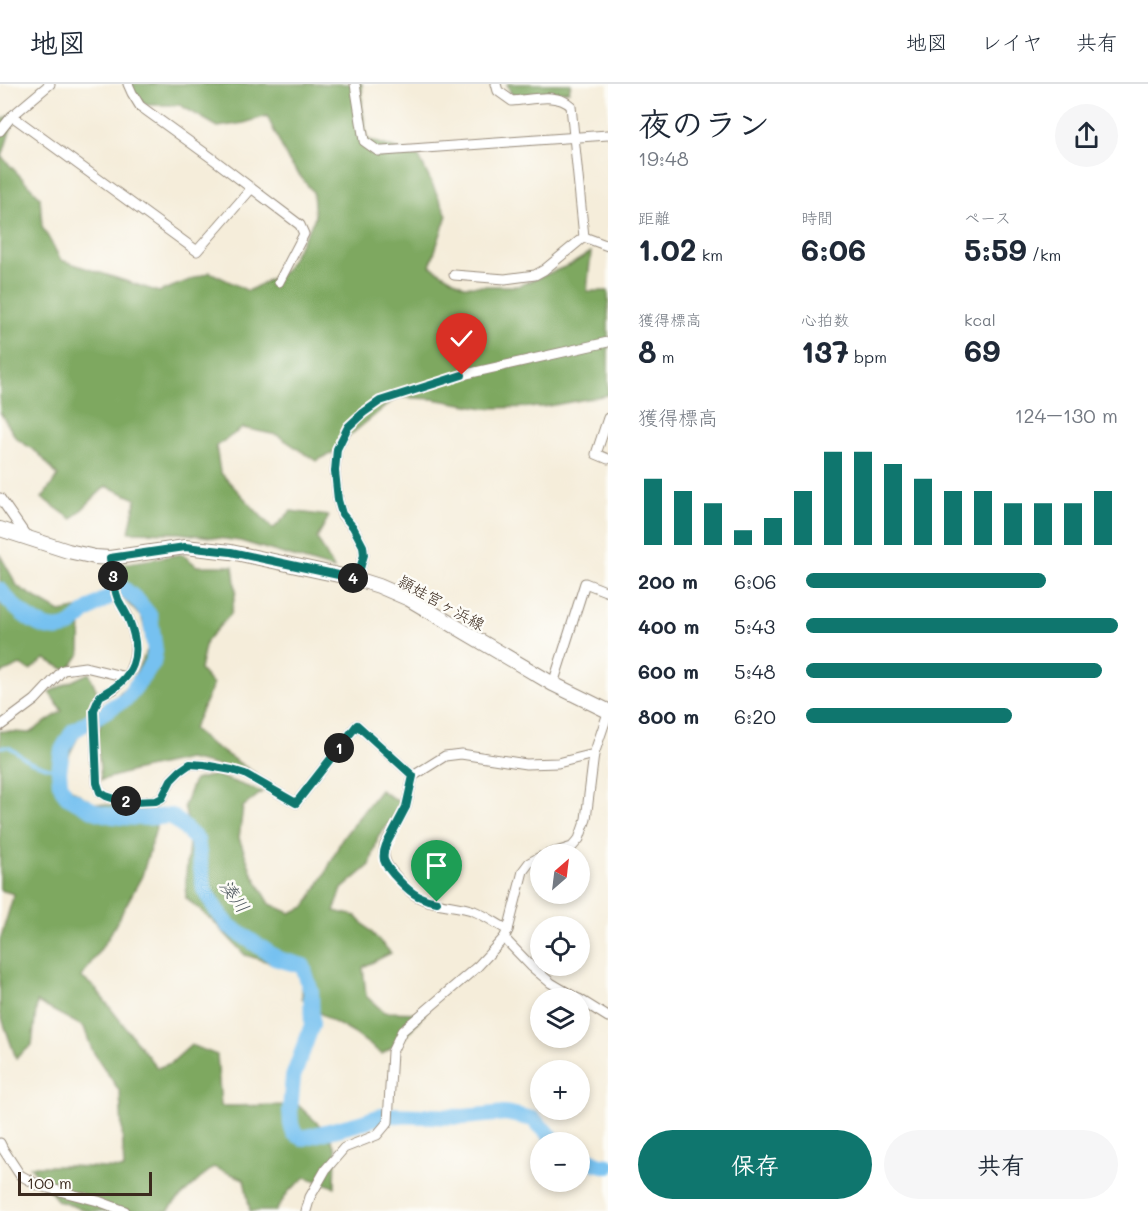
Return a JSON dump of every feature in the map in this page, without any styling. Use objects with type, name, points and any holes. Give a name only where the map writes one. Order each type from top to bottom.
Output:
[{"type":"main road","name":"頴娃宮ヶ浜線","points":[[0,529],[68,551],[95,557],[110,558],[185,547],[231,552],[357,579],[409,599],[553,684],[608,712]]},
{"type":"street","points":[[0,131],[12,116],[50,84]]},
{"type":"street","points":[[128,84],[140,106],[300,225],[304,234],[279,282]]},
{"type":"street","points":[[355,84],[364,141],[378,151],[608,135]]},
{"type":"street","points":[[496,84],[498,91],[512,101],[556,97],[571,106],[584,237]]},
{"type":"street","points":[[12,116],[197,251],[251,189]]},
{"type":"street","points":[[584,237],[608,246]]},
{"type":"street","points":[[454,275],[505,279],[535,275],[584,237]]},
{"type":"street","points":[[357,579],[364,555],[363,546],[353,527],[342,514],[335,471],[337,449],[348,427],[380,401],[462,375],[608,342]]},
{"type":"street","points":[[608,418],[596,454],[608,459]]},
{"type":"street","points":[[0,498],[27,537]]},
{"type":"street","points":[[110,558],[114,587],[134,634],[136,653],[133,667],[126,677],[114,689],[100,696],[94,710],[97,783],[100,792],[124,801],[156,801],[162,798],[171,780],[190,764],[238,772],[296,803],[357,725],[413,776]]},
{"type":"street","points":[[553,684],[585,583],[608,592]]},
{"type":"street","points":[[0,726],[35,700],[63,670],[85,667],[126,677]]},
{"type":"street","points":[[575,844],[579,839],[586,819],[594,754],[608,712]]},
{"type":"street","points":[[560,988],[531,966],[506,934],[474,911],[416,896],[410,892],[387,866],[384,851],[406,807],[413,776],[445,756],[461,754],[526,764],[558,763],[594,754]]},
{"type":"street","points":[[306,1211],[310,1197],[326,1169],[338,1155],[345,1148],[376,1135],[388,1122],[392,1052],[402,1031],[477,966],[506,934],[523,871],[530,862]]},
{"type":"street","points":[[590,1006],[608,1017]]},
{"type":"street","points":[[0,1143],[20,1175],[40,1186],[98,1201],[125,1211]]},
{"type":"green space","points":[[125,84],[362,84],[362,106],[367,139],[419,157],[447,215],[430,266],[464,286],[518,286],[572,264],[591,252],[587,291],[608,291],[608,395],[544,407],[485,408],[433,399],[397,397],[348,437],[335,452],[316,461],[277,435],[243,428],[216,446],[220,472],[273,529],[291,511],[329,516],[317,538],[334,569],[240,541],[179,533],[129,532],[136,499],[106,486],[72,519],[42,498],[58,476],[39,454],[16,438],[0,412],[0,121],[16,112],[2,157],[40,197],[42,226],[61,260],[159,292],[210,272],[248,291],[284,272],[315,218],[313,192],[289,162],[267,116],[218,127],[180,105],[145,105]]},
{"type":"green space","points":[[507,84],[571,84],[569,91],[512,96]]},
{"type":"green space","points":[[182,554],[197,566],[233,566],[236,591],[231,614],[206,641],[200,670],[213,685],[193,729],[206,741],[256,774],[188,759],[101,780],[97,736],[105,709],[132,680],[149,647],[142,618],[119,594],[107,567]]},
{"type":"green space","points":[[0,555],[18,587],[60,612],[81,608],[80,654],[68,671],[45,659],[30,670],[20,665],[0,674]]},
{"type":"green space","points":[[89,673],[99,696],[70,753],[60,782],[93,803],[150,810],[156,828],[142,876],[107,940],[81,977],[94,987],[157,1068],[171,1063],[191,1045],[217,1055],[221,1106],[298,1105],[328,1133],[336,1150],[335,1187],[306,1177],[288,1192],[276,1211],[250,1211],[244,1179],[213,1167],[168,1211],[88,1211],[58,1201],[30,1166],[124,1169],[120,1092],[92,1050],[84,1027],[37,1002],[32,1045],[16,1058],[0,1013],[0,940],[14,894],[0,890],[0,731],[29,733],[62,711],[49,692]]},
{"type":"green space","points":[[215,775],[262,792],[243,807],[239,838],[252,873],[270,904],[290,913],[305,907],[342,839],[380,790],[404,805],[378,837],[370,865],[342,889],[334,911],[356,916],[391,953],[363,967],[366,996],[384,1012],[425,1013],[404,1038],[382,1054],[355,1034],[325,1017],[302,998],[303,972],[245,955],[215,923],[186,898],[190,834],[184,806],[194,780]]},
{"type":"waterway","name":"湊川","points":[[0,590],[21,613],[40,625],[50,628],[70,625],[94,606],[124,589],[150,616],[155,651],[153,663],[127,698],[73,731],[62,750],[60,783],[67,796],[106,815],[144,818],[172,816],[197,840],[204,889],[229,926],[278,959],[303,966],[311,992],[312,1025],[293,1077],[290,1110],[294,1133],[303,1138],[384,1115],[464,1117],[505,1113],[533,1119],[547,1132]]},
{"type":"waterway","points":[[0,747],[9,747],[30,762],[59,771]]},
{"type":"waterway","name":"湊川","points":[[590,1160],[608,1166]]},
{"type":"route","points":[[437,902],[410,892],[387,866],[384,851],[406,807],[413,776],[357,725],[296,803],[245,774],[190,764],[171,780],[162,798],[156,801],[133,802],[115,799],[100,792],[97,783],[94,710],[100,696],[114,689],[126,677],[133,667],[136,653],[134,634],[114,587],[110,558],[185,547],[231,552],[357,579],[364,555],[363,546],[353,527],[342,514],[335,471],[337,449],[348,427],[380,401],[462,375]]}]
